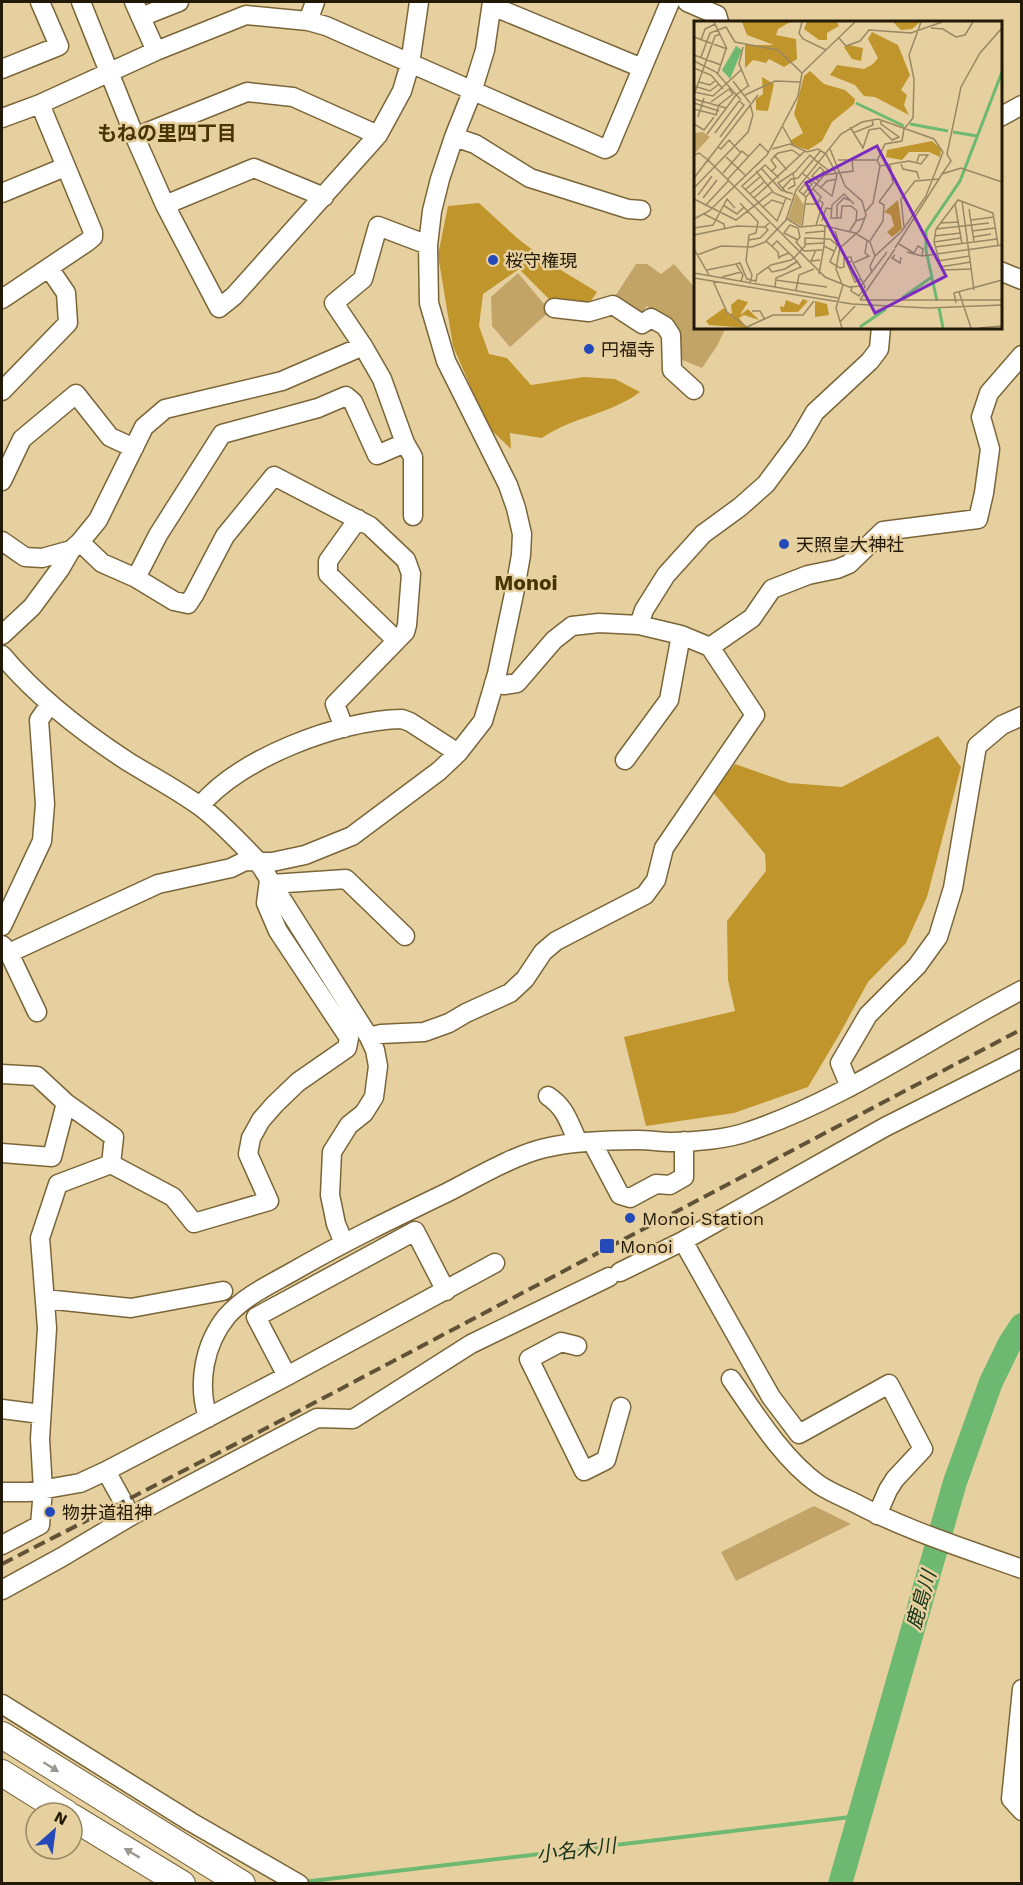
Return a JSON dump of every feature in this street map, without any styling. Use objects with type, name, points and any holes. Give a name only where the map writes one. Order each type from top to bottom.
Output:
[{"type":"highway","points":[[2,1735],[242,1884]]},
{"type":"highway","points":[[2,1773],[47,1801]]},
{"type":"highway","points":[[84,1824],[182,1884]]},
{"type":"street","points":[[2,69],[59,46],[40,2]]},
{"type":"street","points":[[81,2],[165,205],[219,308],[234,296],[378,135],[402,91],[410,64],[419,2]]},
{"type":"street","points":[[156,51],[137,9],[179,2]]},
{"type":"street","points":[[308,21],[315,2]]},
{"type":"street","points":[[2,118],[40,104],[156,51],[246,15],[308,21],[335,30],[605,149],[609,147],[670,2]]},
{"type":"street","points":[[687,2],[717,15],[719,21]]},
{"type":"street","points":[[37,1012],[5,949],[158,884],[231,868],[245,861],[272,862],[305,855],[352,836],[439,771],[458,753],[483,721],[494,684],[521,555],[522,534],[508,485],[446,361],[429,303],[428,245],[432,211],[454,137],[472,92],[485,50],[492,4],[642,68]]},
{"type":"street","points":[[135,137],[248,92],[293,97],[378,135]]},
{"type":"street","points":[[2,299],[93,237],[93,232],[40,104]]},
{"type":"street","points":[[1002,116],[1022,105]]},
{"type":"street","points":[[454,137],[475,144],[530,178],[628,209],[641,210]]},
{"type":"street","points":[[2,193],[65,167]]},
{"type":"street","points":[[165,205],[254,168],[324,197]]},
{"type":"street","points":[[413,516],[414,457],[405,443],[382,379],[334,303],[363,279],[378,226],[428,245]]},
{"type":"street","points":[[2,391],[68,323],[66,293],[49,268]]},
{"type":"street","points":[[1002,272],[1022,280]]},
{"type":"street","points":[[554,308],[589,312],[613,305],[642,324],[651,318],[665,326],[671,335],[672,370],[694,390]]},
{"type":"street","points":[[639,625],[644,610],[666,575],[703,534],[740,507],[766,484],[798,441],[815,412],[870,361],[879,349],[881,328]]},
{"type":"street","points":[[2,634],[32,607],[76,546],[98,520],[144,427],[165,410],[282,381],[363,346]]},
{"type":"street","points":[[710,647],[752,618],[772,589],[808,575],[849,564],[883,531],[978,519],[990,449],[981,417],[989,393],[1022,355]]},
{"type":"street","points":[[2,481],[22,439],[76,394],[110,437],[134,448]]},
{"type":"street","points":[[136,578],[158,535],[222,434],[318,408],[346,396],[353,402],[377,455],[405,443]]},
{"type":"street","points":[[76,546],[102,563],[136,578],[174,601],[188,604],[225,536],[274,476],[370,525],[406,560],[411,574],[407,625],[405,632],[335,704],[344,728]]},
{"type":"street","points":[[358,519],[328,561],[328,574],[396,640]]},
{"type":"street","points":[[2,542],[25,557],[42,558],[76,546]]},
{"type":"street","points":[[369,1037],[381,1034],[424,1032],[449,1023],[510,993],[525,978],[543,952],[556,941],[645,896],[656,880],[664,848],[755,715],[710,647],[681,634],[639,625],[599,623],[572,626],[554,640],[517,683],[494,684]]},
{"type":"street","points":[[625,760],[669,700],[681,634]]},
{"type":"street","points":[[2,655],[16,672],[50,704],[125,760],[200,806],[257,860],[369,1037],[375,1050],[378,1066],[374,1097],[364,1113],[349,1125],[332,1152],[330,1195],[336,1224],[344,1243]]},
{"type":"street","points":[[2,926],[42,841],[45,804],[39,720],[50,704]]},
{"type":"street","points":[[850,1087],[840,1063],[868,1015],[917,966],[938,937],[953,888],[977,746],[1002,725],[1022,716]]},
{"type":"street","points":[[200,806],[232,776],[305,740],[344,728],[402,719],[458,753]]},
{"type":"street","points":[[270,882],[346,879],[405,936]]},
{"type":"street","points":[[2,1545],[40,1526],[43,1490],[40,1439],[47,1328],[40,1238],[58,1184],[111,1164],[173,1197],[194,1223],[268,1201],[248,1154],[251,1138],[261,1119],[274,1104],[298,1082],[346,1048],[349,1038],[278,931],[266,903],[270,882]]},
{"type":"street","points":[[208,1418],[203,1390],[206,1357],[214,1336],[226,1317],[241,1302],[344,1243],[502,1165],[542,1149],[585,1142],[638,1140],[684,1142],[747,1132],[801,1112],[1022,990]]},
{"type":"street","points":[[482,1020],[483,1013],[488,1009],[490,1002]]},
{"type":"street","points":[[2,1590],[130,1516],[317,1418],[353,1419],[471,1344],[683,1241],[885,1127],[1022,1058]]},
{"type":"street","points":[[2,1074],[37,1076],[66,1103],[114,1137],[111,1164]]},
{"type":"street","points":[[548,1096],[559,1104],[620,1195],[630,1198],[656,1184],[670,1185],[684,1177],[684,1142]]},
{"type":"street","points":[[2,1153],[52,1157],[66,1103]]},
{"type":"street","points":[[287,1376],[256,1317],[415,1231],[446,1291]]},
{"type":"street","points":[[683,1241],[771,1397],[798,1434],[889,1384],[923,1449],[895,1479],[877,1515]]},
{"type":"street","points":[[2,1492],[29,1492],[80,1483],[106,1471],[495,1263]]},
{"type":"street","points":[[45,1299],[131,1308],[223,1291]]},
{"type":"street","points":[[577,1346],[561,1342],[529,1359],[585,1471],[606,1460],[621,1407]]},
{"type":"street","points":[[730,1378],[771,1436],[818,1484],[904,1527],[1015,1567]]},
{"type":"street","points":[[2,1409],[41,1414]]},
{"type":"street","points":[[106,1471],[130,1516]]},
{"type":"street","points":[[1022,1689],[1019,1751],[1011,1799],[1022,1811]]},
{"type":"street","points":[[2,1704],[191,1822],[299,1884]]},
{"type":"shaded area","points":[[479,203],[517,238],[551,264],[597,292],[588,305],[551,301],[519,269],[483,294],[479,326],[489,354],[507,358],[531,385],[584,377],[615,379],[640,392],[617,406],[566,425],[542,438],[510,433],[511,449],[488,427],[453,346],[438,255],[448,206]]},
{"type":"shaded area","points":[[636,264],[647,264],[661,274],[674,264],[694,287],[694,328],[726,328],[702,368],[675,357],[673,322],[647,306],[638,317],[612,301]]},
{"type":"shaded area","points":[[518,273],[550,311],[510,347],[492,326],[491,297]]},
{"type":"shaded area","points":[[938,736],[961,767],[927,897],[906,943],[868,982],[808,1087],[734,1113],[646,1126],[624,1037],[735,1011],[728,980],[727,921],[766,871],[765,854],[713,792],[735,764],[789,783],[842,787]]},
{"type":"shaded area","points":[[814,1506],[851,1524],[736,1581],[721,1552]]},
{"type":"waterway","name":"鹿島川","points":[[840,1884],[955,1482],[991,1382],[1010,1343],[1022,1325]]},
{"type":"waterway","name":"小名木川","points":[[303,1882],[859,1816]]},
{"type":"railway","points":[[2,1564],[259,1432],[1022,1029]]},
{"type":"place","name":"桜守権現","points":[[493,260]]},
{"type":"place","name":"円福寺","points":[[589,349]]},
{"type":"place","name":"天照皇大神社","points":[[784,544]]},
{"type":"place","name":"Monoi Station","points":[[630,1218]]},
{"type":"place","name":"Monoi","points":[[607,1246]]},
{"type":"place","name":"物井道祖神","points":[[50,1512]]},
{"type":"district","name":"もねの里四丁目","points":[[167,133]]},
{"type":"district","name":"Monoi","points":[[526,582]]}]
